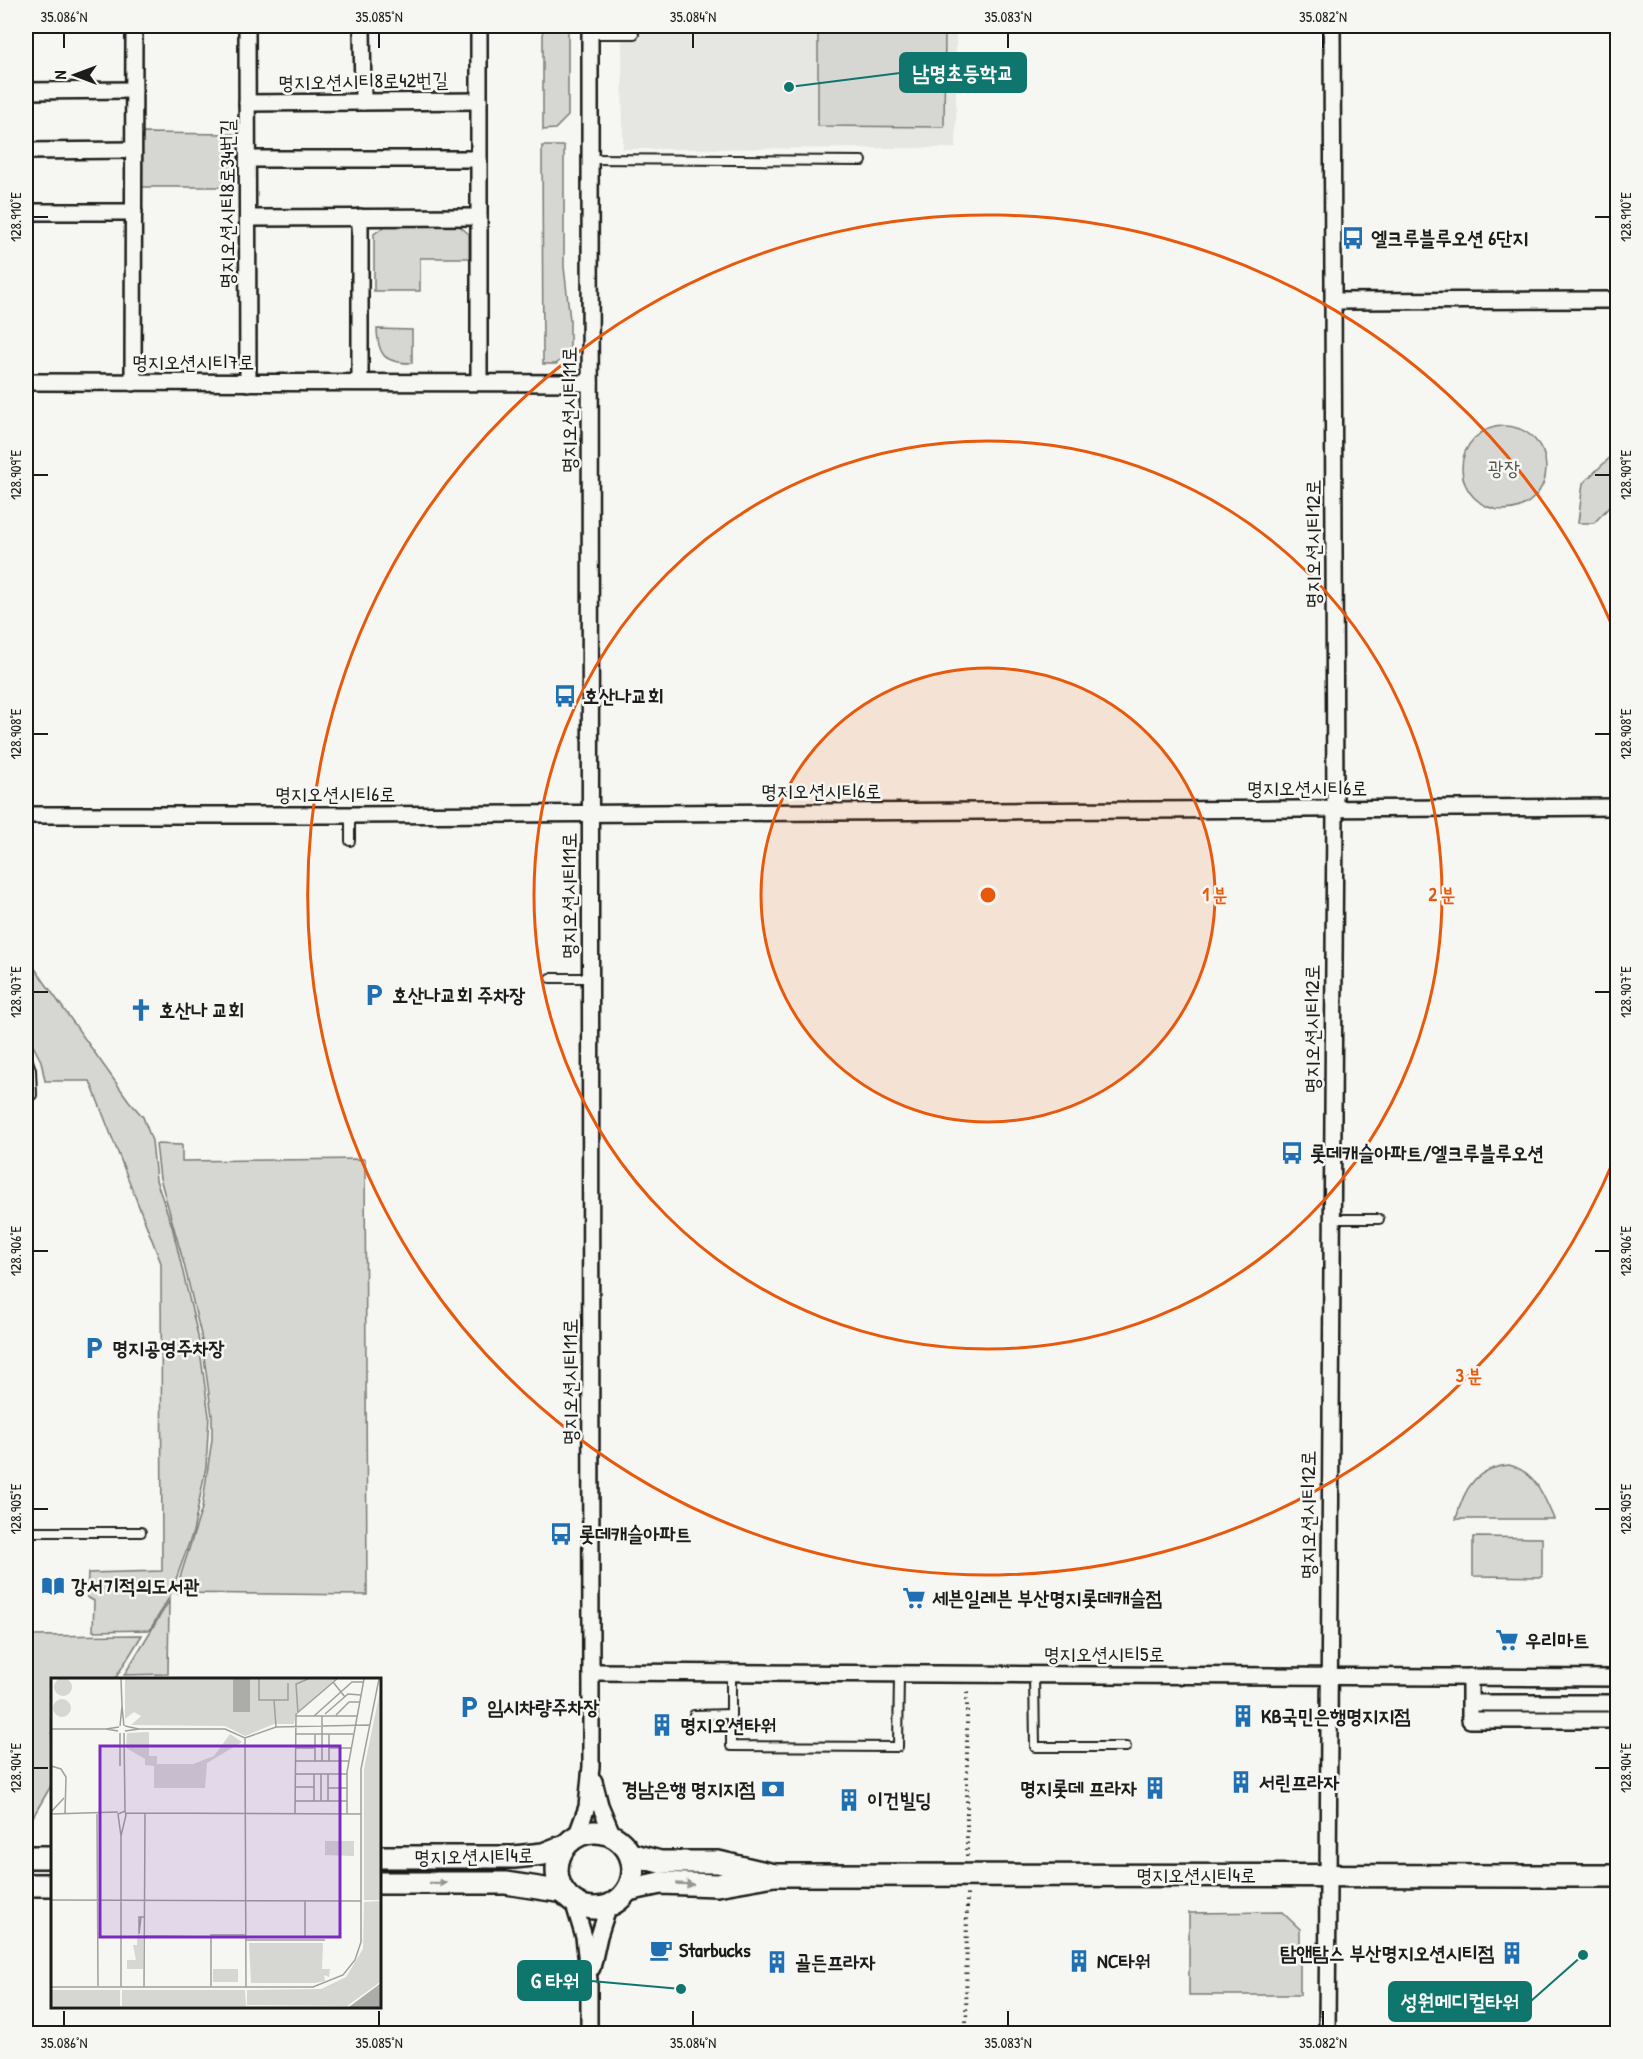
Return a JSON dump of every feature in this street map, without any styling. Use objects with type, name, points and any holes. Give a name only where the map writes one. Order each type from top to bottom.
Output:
[{"type":"main road","points":[[588,1832],[601,1832],[613,1836],[623,1843],[630,1854],[633,1866],[628,1890],[620,1899],[609,1905],[597,1908],[585,1906],[569,1897],[559,1881],[557,1868],[560,1856],[571,1841],[588,1832]]},
{"type":"main road","name":"명지오션시티4로","points":[[381,1857],[514,1857],[543,1854],[571,1841]]},
{"type":"main road","points":[[630,1854],[660,1862],[718,1862],[774,1875]]},
{"type":"main road","points":[[26,1857],[51,1857]]},
{"type":"main road","name":"명지오션시티4로","points":[[774,1875],[1617,1876]]},
{"type":"main road","points":[[628,1890],[660,1883],[717,1886],[774,1875]]},
{"type":"main road","name":"명지오션시티4로","points":[[381,1883],[506,1883],[569,1897]]},
{"type":"main road","points":[[26,1885],[51,1885]]},
{"type":"street","points":[[133,383],[134,26]]},
{"type":"street","name":"명지오션시티8로34번길","points":[[247,26],[248,383]]},
{"type":"street","points":[[362,26],[363,102]]},
{"type":"street","points":[[479,26],[479,382]]},
{"type":"street","name":"명지오션시티12로","points":[[1327,2034],[1335,808],[1332,26]]},
{"type":"street","name":"명지오션시티11로","points":[[590,30],[591,1766]]},
{"type":"street","points":[[26,91],[134,90]]},
{"type":"street","name":"명지오션시티8로42번길","points":[[247,103],[479,100]]},
{"type":"street","points":[[26,151],[133,150]]},
{"type":"street","points":[[248,159],[479,159]]},
{"type":"street","points":[[26,212],[134,212]]},
{"type":"street","points":[[360,217],[360,382]]},
{"type":"street","points":[[248,218],[479,217]]},
{"type":"street","points":[[1333,302],[1617,300]]},
{"type":"street","name":"명지오션시티7로","points":[[26,382],[590,383]]},
{"type":"street","name":"명지오션시티6로","points":[[26,815],[590,814],[1617,807]]},
{"type":"street","name":"명지오션시티5로","points":[[591,1672],[1617,1678]]},
{"type":"street","points":[[1470,1677],[1470,1703],[1470,1720],[1616,1720],[1616,1703],[1470,1703]]},
{"type":"street","points":[[591,1766],[600,1805],[613,1836]]},
{"type":"street","points":[[571,1841],[587,1807],[591,1766]]},
{"type":"street","points":[[569,1897],[584,1937],[589,1980],[589,2034]]},
{"type":"street","points":[[589,1980],[609,1905]]},
{"type":"lane","points":[[590,30],[634,34]]},
{"type":"lane","points":[[590,159],[862,161]]},
{"type":"lane","points":[[350,815],[350,841]]},
{"type":"lane","points":[[550,978],[591,978]]},
{"type":"lane","points":[[26,1055],[31,1070],[32,1095]]},
{"type":"lane","points":[[1331,1219],[1380,1219]]},
{"type":"lane","points":[[26,1533],[141,1532]]},
{"type":"lane","points":[[730,1673],[731,1746],[898,1747],[899,1674]]},
{"type":"lane","points":[[1034,1674],[1035,1747],[1126,1747]]},
{"type":"lane","points":[[694,1714],[731,1714]]},
{"type":"path","points":[[966,2034],[967,1674]]},
{"type":"shaded area","points":[[622,26],[956,26],[956,148],[623,149]]},
{"type":"green space","points":[[543,26],[568,26],[568,116],[555,129],[543,130]]},
{"type":"green space","points":[[818,26],[945,26],[944,127],[818,126]]},
{"type":"green space","points":[[140,133],[234,134],[234,187],[140,187]]},
{"type":"green space","points":[[542,146],[564,146],[564,267],[570,320],[570,352],[556,364],[543,364]]},
{"type":"green space","points":[[456,223],[469,234],[469,258],[420,258],[420,291],[374,291],[374,234],[388,224]]},
{"type":"green space","points":[[377,329],[412,330],[412,363],[395,361],[385,356],[379,346]]},
{"type":"green space","name":"광장","points":[[1496,426],[1512,426],[1528,433],[1539,444],[1546,460],[1543,484],[1534,498],[1512,510],[1496,510],[1480,503],[1469,492],[1462,476],[1462,460],[1469,444],[1480,433]]},
{"type":"green space","points":[[1617,451],[1617,505],[1613,503],[1594,523],[1578,523],[1583,483]]},
{"type":"green space","points":[[26,956],[129,1101],[143,1117],[152,1141],[156,1180],[172,1226],[198,1336],[209,1416],[206,1467],[193,1532],[170,1596],[150,1630],[93,1631],[94,1601],[87,1597],[88,1573],[162,1571],[161,1263],[90,1081],[45,1081],[41,1061],[26,1032]]},
{"type":"green space","points":[[156,1144],[182,1145],[182,1161],[365,1159],[367,1595],[175,1593],[202,1508],[212,1439],[212,1416],[201,1335],[160,1178]]},
{"type":"green space","points":[[1509,1465],[1526,1473],[1538,1486],[1554,1519],[1456,1519],[1463,1498],[1473,1482],[1488,1470]]},
{"type":"green space","points":[[1473,1537],[1542,1538],[1542,1577],[1473,1576]]},
{"type":"green space","points":[[169,1601],[168,1674],[124,1675]]},
{"type":"green space","points":[[142,1635],[116,1678],[51,1678],[51,1786],[26,1829],[26,1636]]},
{"type":"green space","points":[[1282,1912],[1300,1929],[1300,1995],[1189,1995],[1189,1913]]},
{"type":"place","name":"남명초등학교","points":[[789,87]]},
{"type":"place","name":"엘크루블루오션 6단지","points":[[1353,238]]},
{"type":"place","name":"호산나교회","points":[[565,696]]},
{"type":"place","name":"호산나교회 주차장","points":[[374,995]]},
{"type":"place","name":"호산나 교회","points":[[141,1010]]},
{"type":"place","name":"롯데캐슬아파트/엘크루블루오션","points":[[1292,1153]]},
{"type":"place","name":"명지공영주차장","points":[[94,1348]]},
{"type":"place","name":"롯데캐슬아파트","points":[[561,1534]]},
{"type":"place","name":"강서기적의도서관","points":[[53,1586]]},
{"type":"place","name":"세븐일레븐 부산명지롯데캐슬점","points":[[914,1598]]},
{"type":"place","name":"우리마트","points":[[1507,1640]]},
{"type":"place","name":"임시차량주차장","points":[[469,1707]]},
{"type":"place","name":"KB국민은행명지지점","points":[[1243,1716]]},
{"type":"place","name":"명지오션타워","points":[[662,1725]]},
{"type":"place","name":"서린프라자","points":[[1241,1782]]},
{"type":"place","name":"명지롯데 프라자","points":[[1155,1788]]},
{"type":"place","name":"경남은행 명지지점","points":[[773,1789]]},
{"type":"place","name":"이건빌딩","points":[[849,1800]]},
{"type":"place","name":"Starbucks","points":[[661,1950]]},
{"type":"place","name":"탐앤탐스 부산명지오션시티점","points":[[1512,1953]]},
{"type":"place","name":"성원메디컬타워","points":[[1583,1955]]},
{"type":"place","name":"NC타워","points":[[1079,1961]]},
{"type":"place","name":"골든프라자","points":[[777,1962]]},
{"type":"place","name":"G 타워","points":[[681,1989]]}]
